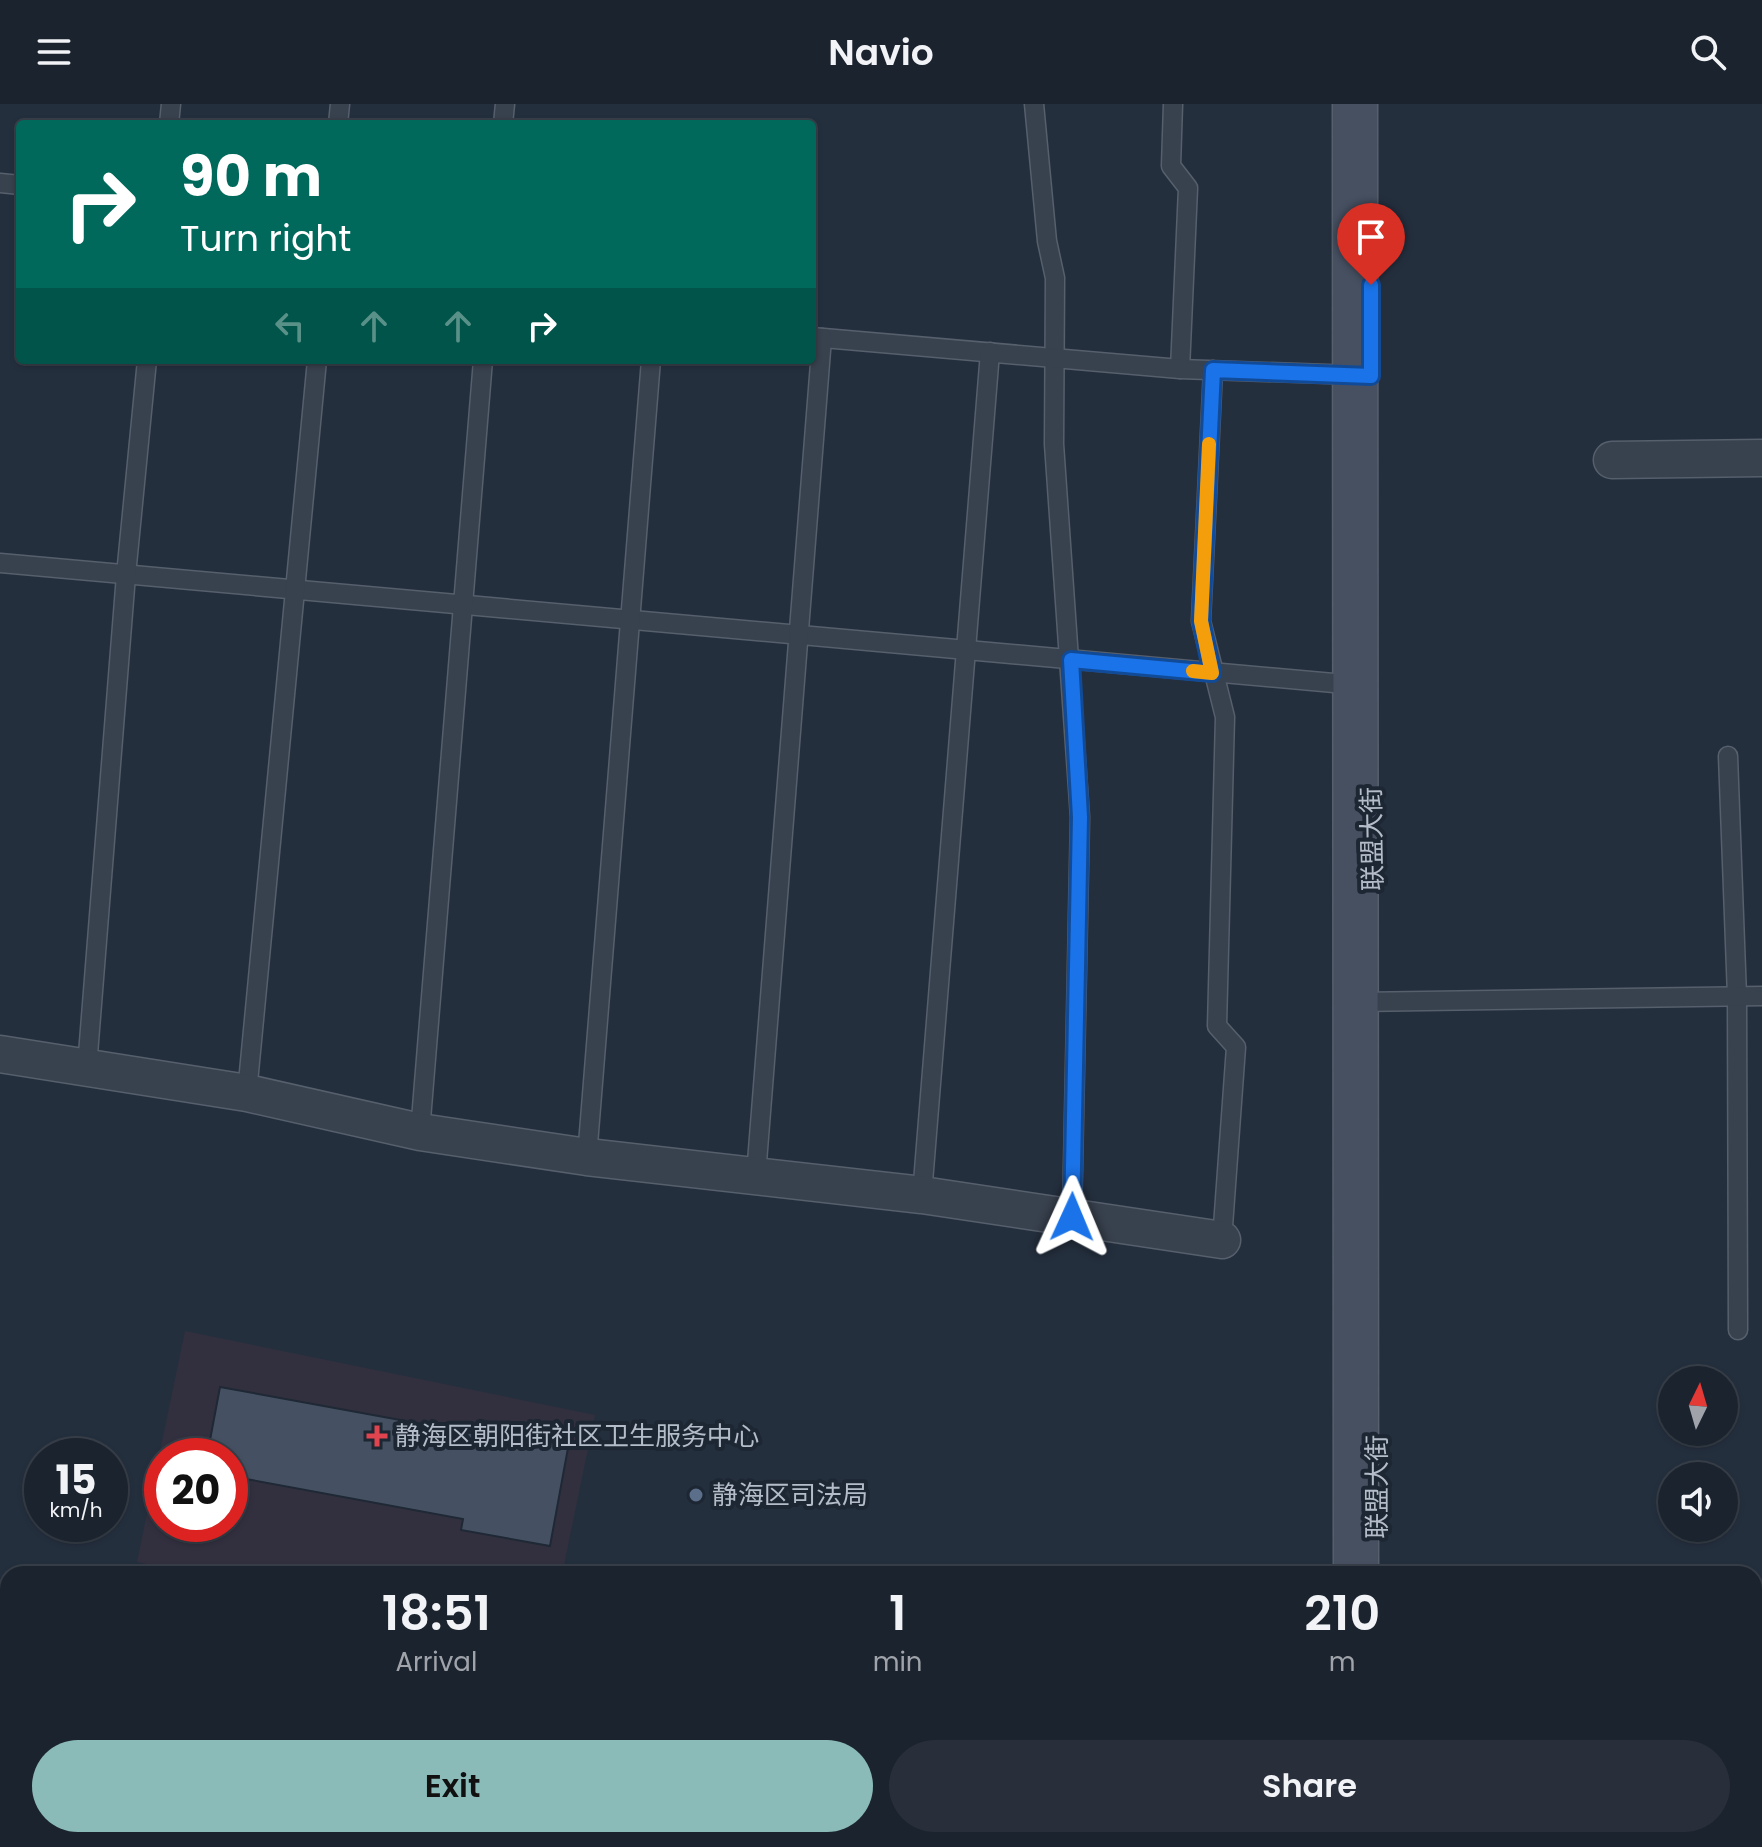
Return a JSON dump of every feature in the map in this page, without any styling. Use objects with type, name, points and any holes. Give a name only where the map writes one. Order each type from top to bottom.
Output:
[{"type":"main road","points":[[1355,104],[1362,375]]},
{"type":"main road","name":"联盟大街","points":[[1371,104],[1362,375],[1362,686],[1377,1566]]},
{"type":"main road","points":[[1356,1566],[1365,1001]]},
{"type":"street","points":[[1612,460],[1762,458]]},
{"type":"street","points":[[0,1054],[247,1093],[420,1132],[587,1157],[922,1195],[1222,1240]]},
{"type":"lane","points":[[1034,104],[1047,241],[1055,278],[1054,444],[1080,817],[1072,1217]]},
{"type":"lane","points":[[1173,104],[1171,166],[1188,188],[1180,369]]},
{"type":"lane","points":[[817,338],[1180,369],[1362,375]]},
{"type":"lane","points":[[922,1195],[990,352]]},
{"type":"lane","points":[[87,1067],[126,575],[147,364]]},
{"type":"lane","points":[[247,1093],[317,364]]},
{"type":"lane","points":[[420,1132],[483,364]]},
{"type":"lane","points":[[587,1157],[651,364]]},
{"type":"lane","points":[[756,1175],[799,636],[815,364]]},
{"type":"lane","points":[[1213,370],[1201,621],[1225,717],[1217,1026],[1236,1047],[1222,1240]]},
{"type":"lane","points":[[0,563],[1362,686]]},
{"type":"lane","points":[[1728,756],[1737,996],[1738,1330]]},
{"type":"lane","points":[[1365,1001],[1762,996]]},
{"type":"shaded area","name":"静海区朝阳街社区卫生服务中心","points":[[185,1331],[595,1415],[564,1566],[156,1566],[137,1562],[144,1528],[144,1542],[248,1542],[248,1438],[163,1438]]},
{"type":"building","points":[[220,1387],[477,1434],[480,1420],[570,1437],[550,1546],[461,1530],[463,1519],[248,1479],[248,1438],[210,1438]]},
{"type":"slow traffic","points":[[1193,671],[1212,673],[1201,621],[1209,444]]},
{"type":"place","name":"静海区朝阳街社区卫生服务中心","points":[[377,1436]]},
{"type":"place","name":"静海区司法局","points":[[696,1495]]},
{"type":"route","points":[[1072,1217],[1080,817],[1071,660],[1212,673],[1201,621],[1213,370],[1371,376],[1371,285]]}]
